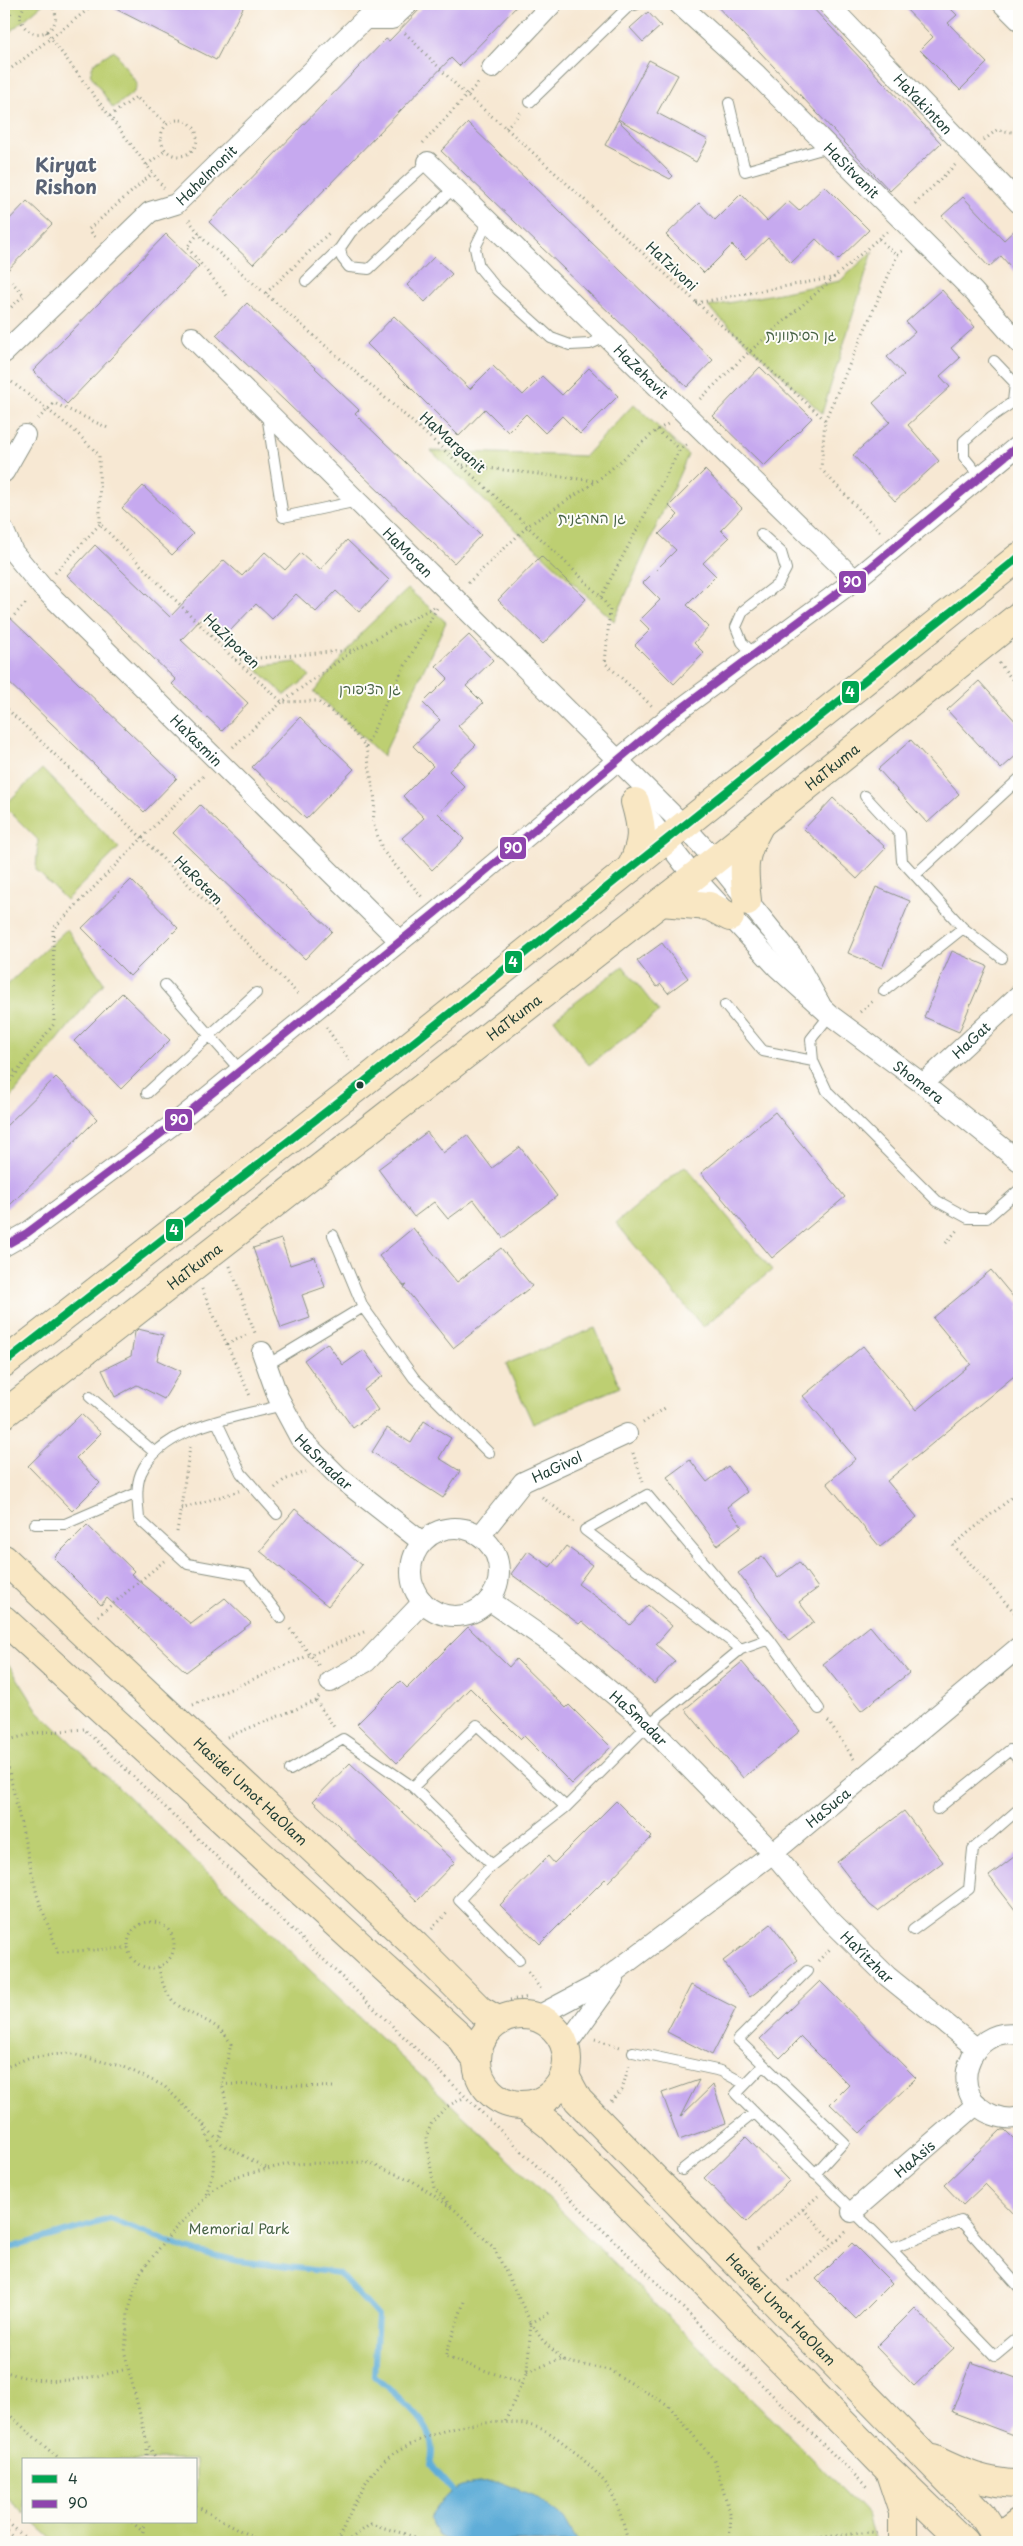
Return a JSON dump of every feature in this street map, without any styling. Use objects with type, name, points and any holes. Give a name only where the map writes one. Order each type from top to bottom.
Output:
[{"type":"street","points":[[392,19],[408,4]]},
{"type":"street","points":[[492,68],[552,4]]},
{"type":"street","name":"HaSitvanit","points":[[679,4],[758,75],[918,234],[974,292],[1019,343]]},
{"type":"street","name":"HaYakinton","points":[[828,4],[1019,203]]},
{"type":"street","points":[[1003,4],[1019,20]]},
{"type":"street","name":"Hahelmonit","points":[[4,353],[150,212],[176,204],[365,18],[392,19]]},
{"type":"street","name":"HaZehavit","points":[[428,162],[855,580]]},
{"type":"street","name":"HaMoran","points":[[192,337],[359,501],[621,765],[674,834]]},
{"type":"street","points":[[4,472],[25,435]]},
{"type":"street","points":[[4,1246],[43,1221],[179,1120],[621,765],[667,720],[855,580],[1019,445]]},
{"type":"street","name":"HaYasmin","points":[[4,531],[13,552],[42,587],[400,941]]},
{"type":"street","points":[[4,1363],[364,1082],[1019,557]]},
{"type":"street","name":"HaTkuma","points":[[7,1415],[716,860],[1019,616]]},
{"type":"street","name":"HaMoran","points":[[621,765],[635,802],[674,834]]},
{"type":"street","points":[[631,868],[641,848],[641,823],[635,802]]},
{"type":"street","points":[[661,902],[739,909],[744,878],[745,850],[760,824]]},
{"type":"street","name":"Shomera","points":[[674,834],[716,860],[739,909],[777,967],[832,1015],[923,1084],[1019,1161]]},
{"type":"street","name":"Shomera","points":[[674,834],[694,877],[739,909]]},
{"type":"street","name":"HaGat","points":[[923,1084],[1019,995]]},
{"type":"street","name":"HaSmadar","points":[[264,1359],[282,1405],[300,1438],[333,1470],[422,1542]]},
{"type":"street","name":"HaGivol","points":[[480,1536],[523,1482],[627,1434]]},
{"type":"street","points":[[456,1528],[469,1530],[480,1536],[490,1546],[497,1559],[499,1574],[496,1588],[489,1600],[478,1610],[464,1615],[449,1615],[435,1611],[423,1602],[413,1585],[411,1574],[414,1557],[422,1542],[432,1534],[456,1528]]},
{"type":"street","name":"Hasidei Umot HaOlam","points":[[4,1559],[416,1946],[480,2010],[499,2022]]},
{"type":"street","name":"HaSmadar","points":[[489,1600],[560,1650],[636,1713],[773,1853]]},
{"type":"street","points":[[330,1682],[366,1662],[423,1602]]},
{"type":"street","points":[[4,1620],[459,2036],[476,2059],[482,2084],[491,2094],[501,2101],[526,2106],[551,2126],[889,2470],[964,2542]]},
{"type":"street","name":"HaSuca","points":[[546,2012],[600,1983],[773,1853],[1019,1647]]},
{"type":"street","name":"HaYitzhar","points":[[773,1853],[844,1935],[887,1976],[976,2048]]},
{"type":"street","name":"HaSuca","points":[[566,2048],[603,1992],[629,1961]]},
{"type":"street","points":[[476,2059],[484,2035],[499,2022],[520,2015],[546,2012],[549,2024],[559,2034],[566,2048],[568,2062],[565,2076],[558,2089],[549,2097],[526,2106]]},
{"type":"street","points":[[1019,2034],[997,2034],[986,2040],[976,2048],[966,2070],[970,2094],[977,2104],[988,2113],[1001,2118],[1019,2118]]},
{"type":"street","name":"Hasidei Umot HaOlam","points":[[565,2076],[578,2100],[980,2514],[997,2541]]},
{"type":"street","name":"HaAsis","points":[[856,2216],[977,2104]]},
{"type":"street","points":[[917,2451],[959,2472],[996,2484],[1019,2484]]},
{"type":"street","points":[[889,2470],[903,2512],[896,2538]]},
{"type":"street","points":[[997,2541],[1019,2522]]},
{"type":"lane","points":[[530,102],[628,7],[637,4]]},
{"type":"lane","points":[[729,102],[745,171],[829,147]]},
{"type":"lane","points":[[306,281],[340,248],[351,232],[428,162]]},
{"type":"lane","points":[[340,248],[342,258],[349,268],[369,269],[454,188]]},
{"type":"lane","points":[[488,221],[475,248],[479,266],[498,290],[551,338],[570,345],[590,344],[606,337]]},
{"type":"lane","points":[[980,477],[964,457],[964,442],[991,417],[1013,402],[1015,383],[994,361]]},
{"type":"lane","points":[[266,409],[283,517],[359,501]]},
{"type":"lane","points":[[754,655],[742,642],[736,627],[743,611],[778,584],[786,569],[781,552],[761,534]]},
{"type":"lane","points":[[915,875],[1019,779]]},
{"type":"lane","points":[[865,796],[900,834],[902,861],[963,928],[1002,958]]},
{"type":"lane","points":[[884,991],[963,928]]},
{"type":"lane","points":[[165,985],[240,1070]]},
{"type":"lane","points":[[147,1093],[256,993]]},
{"type":"lane","points":[[725,1005],[763,1051],[813,1061]]},
{"type":"lane","points":[[832,1015],[811,1039],[813,1061],[827,1091],[937,1201],[968,1218],[987,1218],[1019,1190]]},
{"type":"lane","points":[[333,1235],[363,1307],[414,1378],[489,1453]]},
{"type":"lane","points":[[264,1359],[363,1307]]},
{"type":"lane","points":[[90,1397],[154,1452]]},
{"type":"lane","points":[[281,1618],[248,1575],[188,1564],[174,1553],[139,1519],[137,1493],[141,1474],[154,1452],[176,1436],[217,1422],[282,1405]]},
{"type":"lane","points":[[217,1422],[242,1473],[277,1514]]},
{"type":"lane","points":[[35,1524],[65,1524],[137,1493]]},
{"type":"lane","points":[[741,1649],[585,1530],[647,1495],[769,1639],[819,1710]]},
{"type":"lane","points":[[519,1960],[459,1900],[492,1865],[566,1807],[648,1725],[741,1649],[769,1639]]},
{"type":"lane","points":[[413,1788],[478,1726],[566,1807]]},
{"type":"lane","points":[[290,1770],[343,1739],[413,1788],[492,1865]]},
{"type":"lane","points":[[937,1809],[1010,1750],[1019,1760]]},
{"type":"lane","points":[[913,1930],[970,1889],[973,1849],[1019,1809]]},
{"type":"lane","points":[[807,1971],[738,2040],[844,2142],[814,2174]]},
{"type":"lane","points":[[634,2052],[721,2071],[746,2084]]},
{"type":"lane","points":[[764,2065],[736,2094],[995,2356],[1019,2336]]},
{"type":"lane","points":[[682,2170],[754,2113]]},
{"type":"lane","points":[[891,2249],[961,2220],[1019,2286]]},
{"type":"path","points":[[5,4],[12,16]]},
{"type":"path","points":[[25,4],[20,15],[21,21],[24,27],[34,33],[46,32],[50,29],[56,19],[53,5]]},
{"type":"path","points":[[4,74],[95,4]]},
{"type":"path","points":[[4,16],[12,16],[21,21]]},
{"type":"path","name":"HaTzivoni","points":[[392,19],[466,95],[506,128],[824,420]]},
{"type":"path","name":"HaMarganit","points":[[46,32],[198,233],[463,465],[529,525],[601,597],[610,610],[605,663],[667,720]]},
{"type":"path","points":[[428,162],[416,151],[466,95]]},
{"type":"path","points":[[110,116],[136,97],[167,124]]},
{"type":"path","points":[[506,128],[530,102]]},
{"type":"path","points":[[178,119],[189,122],[194,126],[198,138],[194,150],[189,154],[177,156],[166,150],[162,145],[161,134],[167,124],[178,119]]},
{"type":"path","points":[[529,525],[597,481],[657,430],[685,414],[748,352],[879,239],[970,150],[997,130],[1019,133]]},
{"type":"path","points":[[146,165],[166,150]]},
{"type":"path","points":[[108,253],[89,229],[153,173]]},
{"type":"path","points":[[198,233],[187,247],[228,296]]},
{"type":"path","points":[[894,547],[821,469],[824,420],[897,256],[918,234]]},
{"type":"path","points":[[879,239],[897,256]]},
{"type":"path","points":[[696,303],[837,277]]},
{"type":"path","points":[[4,314],[24,295],[12,282]]},
{"type":"path","name":"HaZiporen","points":[[4,376],[75,432],[99,455],[100,524],[235,660],[282,702],[316,701],[344,720],[366,748],[375,800],[373,824],[384,851],[435,913]]},
{"type":"path","points":[[47,410],[54,403],[108,428]]},
{"type":"path","points":[[657,430],[680,450]]},
{"type":"path","points":[[601,597],[680,450],[703,432]]},
{"type":"path","points":[[463,465],[597,481]]},
{"type":"path","points":[[366,748],[391,691],[439,604]]},
{"type":"path","points":[[983,644],[1019,688]]},
{"type":"path","points":[[235,660],[354,650]]},
{"type":"path","name":"HaRotem","points":[[4,706],[141,837],[315,1011],[364,1082]]},
{"type":"path","points":[[832,1015],[884,991]]},
{"type":"path","points":[[4,1073],[18,1070]]},
{"type":"path","points":[[222,1245],[264,1359]]},
{"type":"path","points":[[204,1292],[257,1412]]},
{"type":"path","points":[[227,1344],[255,1332]]},
{"type":"path","points":[[647,1495],[627,1434],[665,1408]]},
{"type":"path","points":[[80,1631],[174,1553],[192,1430]]},
{"type":"path","points":[[523,1482],[585,1530]]},
{"type":"path","points":[[181,1509],[254,1487]]},
{"type":"path","points":[[1019,1492],[953,1545],[1019,1617]]},
{"type":"path","points":[[281,1618],[311,1655]]},
{"type":"path","points":[[169,1715],[364,1632],[372,1625]]},
{"type":"path","points":[[238,1732],[316,1701],[330,1682]]},
{"type":"path","points":[[316,1701],[343,1739]]},
{"type":"path","points":[[78,1723],[873,2493]]},
{"type":"path","points":[[4,1741],[36,1733],[84,1729]]},
{"type":"path","points":[[837,1732],[864,1777]]},
{"type":"path","points":[[4,1749],[37,1895],[58,1952],[128,1948]]},
{"type":"path","points":[[416,1946],[459,1900]]},
{"type":"path","points":[[153,1922],[167,1927],[173,1936],[174,1949],[172,1956],[159,1967],[143,1967],[136,1963],[128,1948],[130,1935],[140,1924],[153,1922]]},
{"type":"path","points":[[807,1971],[844,1935]]},
{"type":"path","points":[[519,1960],[547,1998],[546,2012]]},
{"type":"path","points":[[159,1967],[161,1985],[174,2004],[220,2030],[227,2036],[231,2044],[222,2084],[228,2111],[219,2140]]},
{"type":"path","points":[[594,2038],[606,2043]]},
{"type":"path","points":[[611,2102],[622,2090],[634,2052]]},
{"type":"path","points":[[4,2068],[28,2058],[68,2053],[124,2068],[164,2086],[219,2140],[243,2157],[266,2168]]},
{"type":"path","points":[[222,2084],[335,2087]]},
{"type":"path","points":[[465,2097],[446,2107],[432,2122],[426,2137],[434,2188],[494,2248],[532,2324],[543,2341],[567,2362]]},
{"type":"path","points":[[202,2123],[214,2152],[213,2173],[204,2200]]},
{"type":"path","points":[[156,2458],[147,2443],[127,2369],[125,2354],[128,2312],[140,2273],[172,2232],[214,2189],[234,2177],[288,2164],[366,2162],[411,2180],[455,2210]]},
{"type":"path","points":[[738,2266],[828,2188]]},
{"type":"path","points":[[803,2209],[834,2242]]},
{"type":"path","points":[[769,2298],[834,2242],[856,2216]]},
{"type":"path","points":[[464,2302],[445,2357],[522,2383]]},
{"type":"path","points":[[532,2324],[549,2313]]},
{"type":"path","points":[[505,2422],[527,2372],[532,2324]]},
{"type":"path","points":[[527,2372],[558,2360],[609,2370],[668,2404],[714,2460],[731,2516],[730,2542]]},
{"type":"path","points":[[4,2371],[20,2377],[52,2381],[88,2380],[127,2369]]},
{"type":"path","points":[[4,2410],[58,2458]]},
{"type":"path","points":[[338,2542],[358,2498],[377,2468],[406,2446],[446,2430],[505,2422],[544,2430],[575,2452],[608,2487],[625,2529],[628,2542]]},
{"type":"path","points":[[146,2458],[147,2443]]},
{"type":"path","points":[[198,2507],[261,2542]]},
{"type":"path","points":[[4,2518],[30,2542]]},
{"type":"path","points":[[134,2524],[144,2532]]},
{"type":"path","points":[[142,2542],[144,2524]]},
{"type":"path","points":[[346,2542],[371,2524],[415,2537],[420,2542]]},
{"type":"path","points":[[4,2528],[19,2542]]},
{"type":"path","points":[[777,2542],[871,2532],[896,2538]]},
{"type":"green space","points":[[4,4],[43,4],[4,37]]},
{"type":"green space","points":[[114,50],[137,84],[134,92],[113,108],[90,74],[94,63]]},
{"type":"green space","name":"גן הסיתוונית","points":[[873,251],[822,413],[708,307],[840,281]]},
{"type":"green space","name":"גן המרגנית","points":[[634,404],[688,455],[614,621],[431,451],[585,456]]},
{"type":"green space","name":"גן הציפורן","points":[[408,589],[446,622],[383,756],[314,692],[366,628]]},
{"type":"green space","points":[[296,662],[310,676],[285,695],[254,667]]},
{"type":"green space","points":[[42,769],[119,848],[66,900],[36,870],[38,840],[4,806]]},
{"type":"green space","points":[[67,929],[104,983],[4,1106],[4,988]]},
{"type":"green space","points":[[623,966],[659,1012],[589,1065],[554,1019]]},
{"type":"green space","points":[[685,1166],[772,1270],[703,1327],[616,1223]]},
{"type":"green space","points":[[595,1328],[620,1387],[533,1424],[506,1364]]},
{"type":"green space","name":"Memorial Park","points":[[4,1657],[38,1711],[501,2152],[811,2457],[867,2515],[875,2542],[55,2542],[35,2524],[198,2524],[198,2458],[22,2458],[22,2512],[4,2495]]},
{"type":"water","points":[[500,2482],[535,2496],[564,2518],[578,2542],[452,2542],[439,2536],[429,2518],[444,2498],[451,2492],[466,2485]]},
{"type":"building","points":[[106,4],[245,4],[216,60]]},
{"type":"building","points":[[425,4],[519,4],[459,66],[451,58],[253,264],[209,222],[386,39],[389,41]]},
{"type":"building","points":[[715,4],[809,4],[941,143],[890,191]]},
{"type":"building","points":[[901,4],[946,4],[957,15],[948,23],[987,63],[960,90],[920,50],[933,37]]},
{"type":"building","points":[[648,12],[661,26],[643,42],[630,28]]},
{"type":"building","points":[[649,60],[678,75],[657,113],[708,140],[696,162],[618,119]]},
{"type":"building","points":[[618,120],[673,176],[670,179],[605,145]]},
{"type":"building","points":[[468,123],[713,360],[687,387],[441,151]]},
{"type":"building","points":[[825,186],[869,230],[838,260],[816,239],[791,263],[768,238],[746,259],[732,245],[704,273],[666,235],[699,203],[715,220],[741,194],[767,221],[788,201],[799,211]]},
{"type":"building","points":[[963,197],[1004,240],[1019,226],[1019,276],[1001,256],[989,267],[942,216]]},
{"type":"building","points":[[27,201],[52,224],[4,274],[4,225]]},
{"type":"building","points":[[166,234],[199,266],[67,404],[33,371]]},
{"type":"building","points":[[434,257],[452,274],[425,302],[407,285]]},
{"type":"building","points":[[942,290],[975,327],[951,348],[960,358],[940,376],[950,387],[908,425],[939,461],[895,501],[853,455],[890,422],[873,403],[904,375],[887,357],[915,332],[906,322]]},
{"type":"building","points":[[247,303],[359,410],[355,414],[481,535],[454,563],[216,335]]},
{"type":"building","points":[[394,316],[470,389],[493,366],[523,395],[542,376],[562,395],[589,368],[618,396],[580,434],[562,416],[545,433],[526,414],[508,432],[485,409],[459,436],[367,344]]},
{"type":"building","points":[[760,367],[812,418],[764,466],[713,416]]},
{"type":"building","points":[[705,470],[742,508],[721,530],[729,538],[703,563],[716,576],[687,605],[709,627],[694,643],[704,653],[674,684],[635,645],[650,630],[640,620],[660,600],[643,583],[676,550],[659,534],[678,515],[669,506]]},
{"type":"building","points":[[143,486],[193,534],[172,555],[122,508]]},
{"type":"building","points":[[347,540],[389,580],[359,612],[336,591],[316,612],[296,594],[272,619],[256,604],[228,633],[207,613],[181,640],[248,703],[222,731],[172,684],[176,680],[67,575],[95,545],[170,617],[224,560],[242,576],[265,552],[285,570],[301,553],[320,570]]},
{"type":"building","points":[[541,556],[586,599],[543,644],[498,600]]},
{"type":"building","points":[[4,612],[177,778],[144,812],[4,678]]},
{"type":"building","points":[[469,635],[493,660],[466,686],[483,703],[458,726],[476,745],[449,771],[465,787],[438,813],[464,839],[432,870],[402,838],[424,818],[403,796],[433,766],[413,746],[440,720],[423,703],[448,678],[436,666]]},
{"type":"building","points":[[979,681],[1019,725],[1019,753],[1001,769],[947,710]]},
{"type":"building","points":[[300,717],[354,769],[306,819],[252,767]]},
{"type":"building","points":[[911,740],[959,794],[927,823],[878,769]]},
{"type":"building","points":[[833,798],[886,848],[857,879],[804,829]]},
{"type":"building","points":[[200,805],[332,931],[305,959],[173,833]]},
{"type":"building","points":[[131,880],[178,928],[130,976],[82,928]]},
{"type":"building","points":[[876,887],[910,901],[882,968],[848,953]]},
{"type":"building","points":[[662,943],[688,978],[668,993],[661,984],[657,987],[637,961]]},
{"type":"building","points":[[952,951],[987,966],[959,1032],[924,1017]]},
{"type":"building","points":[[122,993],[170,1040],[121,1089],[74,1041]]},
{"type":"building","points":[[56,1077],[97,1119],[4,1211],[4,1128]]},
{"type":"building","points":[[775,1112],[845,1197],[772,1258],[701,1173]]},
{"type":"building","points":[[427,1132],[443,1153],[467,1135],[492,1168],[520,1147],[557,1196],[503,1238],[474,1200],[448,1219],[434,1202],[414,1217],[378,1169]]},
{"type":"building","points":[[413,1228],[457,1282],[501,1248],[532,1286],[453,1348],[404,1287],[407,1285],[404,1286],[379,1256]]},
{"type":"building","points":[[281,1239],[290,1265],[315,1257],[325,1287],[302,1295],[310,1318],[281,1328],[253,1248]]},
{"type":"building","points":[[991,1270],[1019,1304],[1019,1372],[887,1481],[917,1517],[880,1547],[827,1483],[856,1459],[803,1396],[863,1346],[916,1410],[971,1364],[933,1318]]},
{"type":"building","points":[[138,1329],[163,1335],[157,1360],[181,1371],[164,1399],[137,1385],[115,1397],[102,1370],[131,1356],[135,1332]]},
{"type":"building","points":[[327,1343],[343,1365],[364,1350],[383,1376],[364,1390],[378,1410],[353,1428],[304,1360]]},
{"type":"building","points":[[81,1414],[101,1433],[76,1458],[100,1483],[72,1511],[28,1466]]},
{"type":"building","points":[[424,1421],[451,1438],[439,1458],[460,1471],[443,1498],[372,1452],[387,1428],[411,1443]]},
{"type":"building","points":[[690,1460],[707,1482],[728,1466],[747,1492],[727,1507],[742,1526],[717,1545],[667,1477]]},
{"type":"building","points":[[295,1509],[362,1565],[328,1606],[260,1551]]},
{"type":"building","points":[[87,1525],[134,1571],[131,1574],[191,1624],[225,1598],[251,1623],[186,1672],[107,1598],[101,1605],[54,1558]]},
{"type":"building","points":[[566,1546],[592,1565],[578,1584],[610,1607],[630,1625],[648,1605],[672,1626],[656,1644],[675,1661],[654,1684],[582,1621],[579,1624],[511,1574],[528,1551],[550,1567]]},
{"type":"building","points":[[762,1556],[778,1578],[799,1562],[818,1588],[799,1602],[814,1622],[789,1641],[738,1573]]},
{"type":"building","points":[[870,1626],[909,1673],[861,1711],[823,1664]]},
{"type":"building","points":[[468,1627],[509,1667],[516,1659],[566,1708],[569,1705],[611,1747],[572,1784],[524,1736],[521,1739],[470,1688],[397,1763],[357,1724],[400,1681],[407,1688]]},
{"type":"building","points":[[742,1662],[800,1731],[743,1778],[685,1709]]},
{"type":"building","points":[[350,1763],[455,1862],[417,1901],[313,1801]]},
{"type":"building","points":[[616,1801],[652,1837],[608,1882],[605,1879],[540,1944],[500,1905],[548,1856],[554,1863]]},
{"type":"building","points":[[904,1811],[943,1862],[878,1911],[870,1905],[837,1862]]},
{"type":"building","points":[[1019,1853],[1019,1915],[989,1876]]},
{"type":"building","points":[[771,1924],[798,1960],[750,1997],[723,1961]]},
{"type":"building","points":[[820,1981],[916,2078],[860,2133],[830,2104],[849,2085],[801,2037],[780,2058],[760,2039]]},
{"type":"building","points":[[691,1985],[736,2008],[712,2055],[667,2032]]},
{"type":"building","points":[[699,2080],[680,2117],[713,2085],[726,2123],[679,2140],[662,2093]]},
{"type":"building","points":[[1001,2130],[1005,2130],[1019,2144],[1019,2219],[985,2184],[963,2205],[944,2185]]},
{"type":"building","points":[[746,2137],[789,2181],[747,2222],[704,2178]]},
{"type":"building","points":[[852,2243],[892,2283],[856,2319],[816,2279]]},
{"type":"building","points":[[915,2308],[954,2348],[914,2386],[876,2347]]},
{"type":"building","points":[[971,2362],[1019,2379],[1019,2417],[1013,2435],[952,2412]]},
{"type":"waterway","points":[[4,2246],[6,2249],[110,2219],[187,2249],[238,2261],[339,2273],[378,2316],[374,2376],[406,2404],[425,2426],[431,2438],[433,2451],[431,2465],[452,2489]]},
{"type":"transit line","name":"90","points":[[4,1246],[27,1233],[179,1120],[435,913],[667,719],[855,580],[1019,445]]},
{"type":"transit line","name":"4","points":[[4,1363],[364,1082],[1019,557]]},
{"type":"district","name":"Kiryat Rishon","points":[[66,175]]}]
